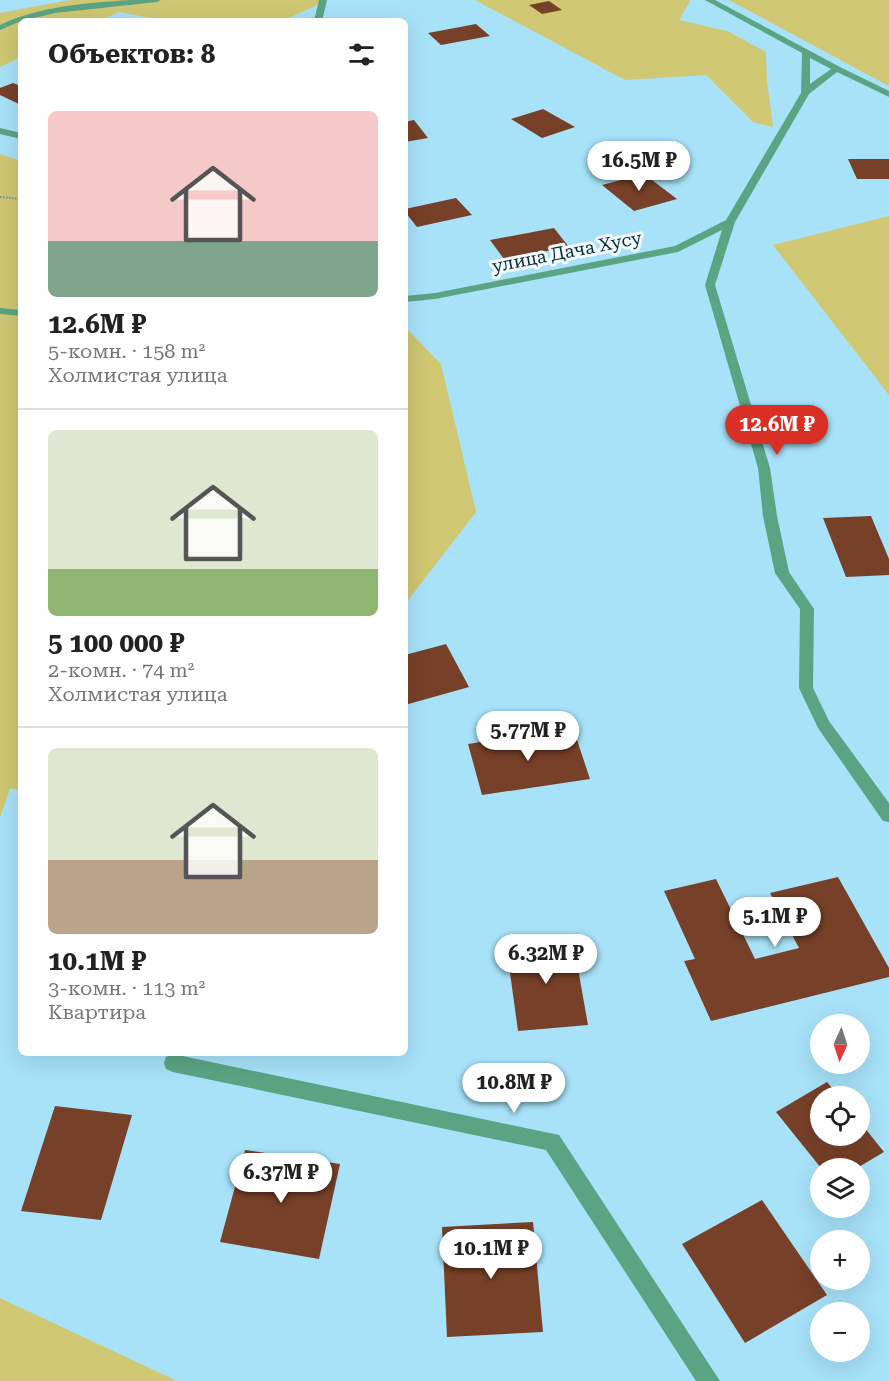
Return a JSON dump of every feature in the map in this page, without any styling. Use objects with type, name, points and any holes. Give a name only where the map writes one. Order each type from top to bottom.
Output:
[{"type":"street","points":[[22,18],[48,12],[157,0]]},
{"type":"street","points":[[319,18],[323,0]]},
{"type":"street","points":[[710,0],[837,69],[889,94]]},
{"type":"street","points":[[0,28],[18,19]]},
{"type":"street","points":[[805,93],[806,52]]},
{"type":"street","points":[[837,69],[823,76],[805,93],[730,222],[710,285],[764,468],[770,516],[782,573],[807,609],[806,688],[823,724],[889,816]]},
{"type":"street","points":[[0,131],[18,134]]},
{"type":"street","name":"улица Дача Хусу","points":[[408,298],[435,296],[678,249],[730,222]]},
{"type":"street","points":[[0,311],[18,313]]},
{"type":"street","points":[[173,1063],[552,1142],[709,1381]]},
{"type":"path","points":[[0,197],[18,199]]},
{"type":"shaded area","points":[[70,0],[328,0],[289,18],[151,18],[119,12],[106,18],[18,18],[18,58],[0,67],[0,13]]},
{"type":"shaded area","points":[[475,0],[689,0],[679,20],[727,31],[766,52],[773,127],[753,122],[706,75],[625,80]]},
{"type":"shaded area","points":[[729,0],[889,0],[889,86]]},
{"type":"shaded area","points":[[0,154],[18,160],[18,789],[10,789],[0,817]]},
{"type":"shaded area","points":[[889,216],[889,395],[773,245]]},
{"type":"shaded area","points":[[408,330],[441,364],[476,512],[408,600]]},
{"type":"shaded area","points":[[0,1298],[177,1381],[0,1381]]},
{"type":"building","points":[[549,1],[562,10],[542,14],[529,5]]},
{"type":"building","points":[[476,24],[490,36],[441,45],[428,33]]},
{"type":"building","points":[[13,83],[18,85],[18,104],[0,95],[0,88]]},
{"type":"building","points":[[543,109],[575,127],[542,138],[511,119]]},
{"type":"building","points":[[414,120],[428,138],[408,141],[408,121]]},
{"type":"building","points":[[848,159],[889,159],[889,179],[857,179]]},
{"type":"building","points":[[644,174],[677,199],[634,211],[602,185]]},
{"type":"building","points":[[456,198],[472,215],[417,227],[408,216],[408,208]]},
{"type":"building","points":[[554,228],[569,247],[504,259],[490,240]]},
{"type":"building","points":[[871,516],[889,559],[889,575],[846,577],[823,518]]},
{"type":"building","points":[[446,644],[469,687],[408,704],[408,654]]},
{"type":"building","points":[[573,728],[590,779],[482,795],[468,744]]},
{"type":"building","points":[[838,877],[889,968],[889,977],[711,1021],[684,961],[695,959],[664,891],[716,879],[755,959],[799,948],[770,893]]},
{"type":"building","points":[[573,940],[588,1025],[518,1031],[506,944]]},
{"type":"building","points":[[810,1092],[810,1146],[870,1146],[870,1134],[884,1152],[870,1160],[870,1158],[813,1158],[776,1112]]},
{"type":"building","points":[[55,1106],[132,1115],[101,1220],[21,1211]]},
{"type":"building","points":[[245,1150],[340,1164],[319,1259],[220,1242]]},
{"type":"building","points":[[762,1200],[810,1270],[810,1290],[824,1290],[827,1295],[815,1302],[810,1302],[810,1305],[745,1343],[682,1244]]},
{"type":"building","points":[[533,1222],[543,1332],[447,1337],[442,1227]]}]
